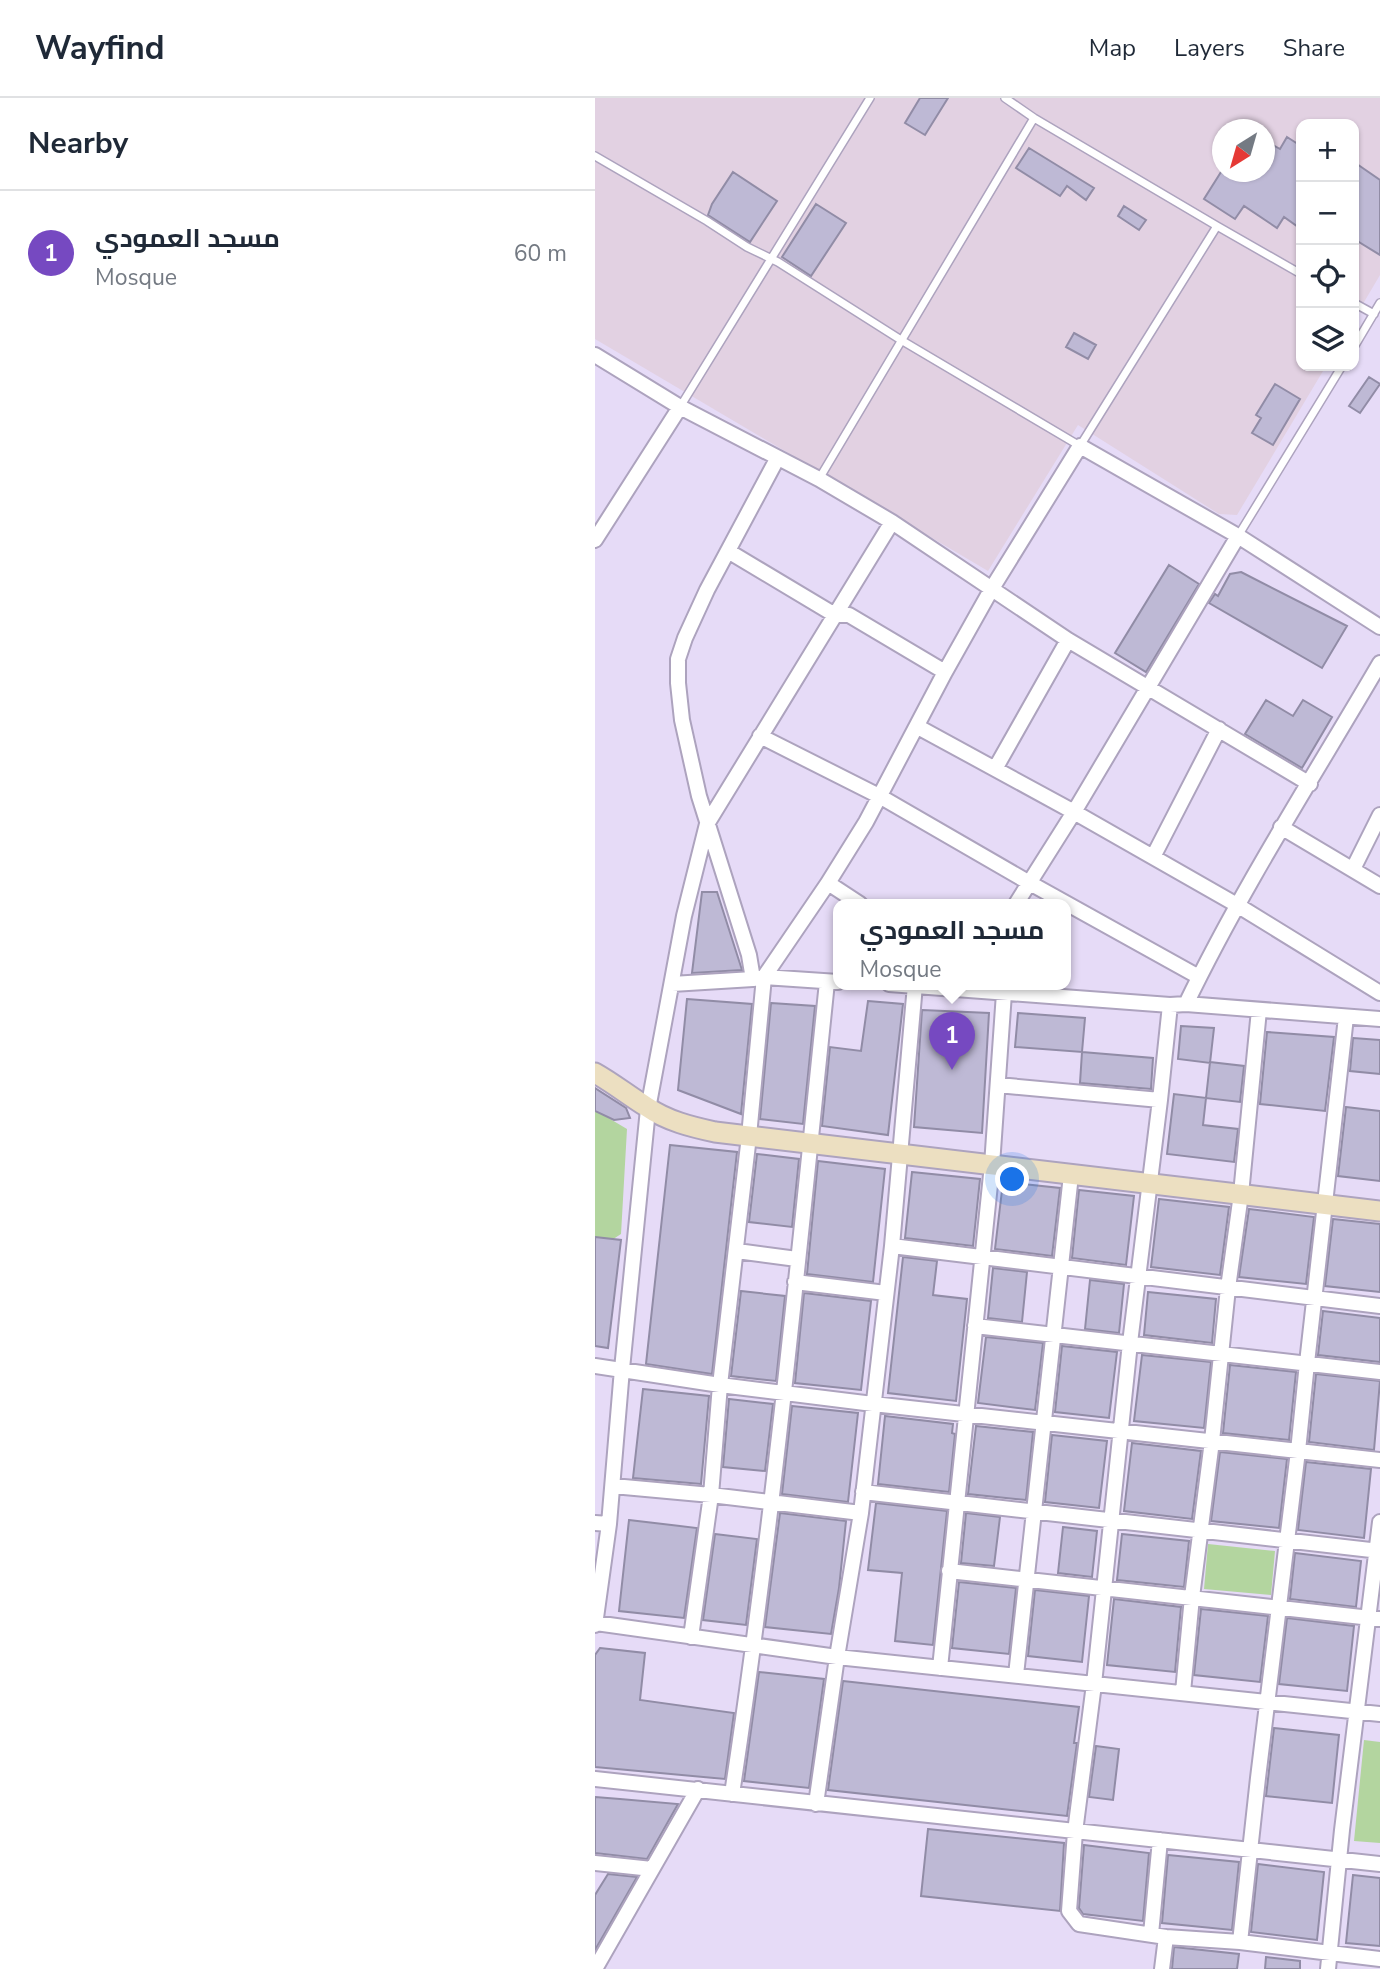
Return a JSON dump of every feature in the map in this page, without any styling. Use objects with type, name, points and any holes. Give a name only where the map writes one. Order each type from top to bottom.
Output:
[{"type":"main road","points":[[595,1073],[648,1109],[671,1120],[715,1132],[1380,1211]]},
{"type":"street","points":[[595,355],[680,407],[819,480],[892,522],[1068,640],[1310,784]]},
{"type":"street","points":[[595,540],[680,407]]},
{"type":"street","points":[[759,978],[828,883],[881,796],[991,590],[1080,446],[1238,536],[1380,627]]},
{"type":"street","points":[[691,1637],[711,1495],[720,1385],[750,1136],[759,978],[707,824],[682,720],[678,659],[706,590],[777,459]]},
{"type":"street","points":[[892,522],[707,824],[684,916],[648,1109],[613,1486],[602,1524],[595,1624],[837,1657],[1380,1714]]},
{"type":"street","points":[[1019,899],[1074,812],[1238,536]]},
{"type":"street","points":[[728,551],[835,615],[849,615],[945,672]]},
{"type":"street","points":[[995,769],[1068,640]]},
{"type":"street","points":[[1186,1004],[1281,827],[1310,784],[1380,663]]},
{"type":"street","points":[[918,727],[1237,905],[1380,993]]},
{"type":"street","points":[[1153,857],[1219,729]]},
{"type":"street","points":[[760,736],[881,796],[1059,899]]},
{"type":"street","points":[[1353,870],[1380,815]]},
{"type":"street","points":[[1281,827],[1380,886]]},
{"type":"street","points":[[828,883],[852,899]]},
{"type":"street","points":[[1071,906],[1199,977]]},
{"type":"street","points":[[672,984],[759,978],[833,982],[810,1144],[754,1645],[732,1794]]},
{"type":"street","points":[[816,1804],[861,1513],[892,1247],[915,990]]},
{"type":"street","points":[[983,990],[1380,1018]]},
{"type":"street","points":[[940,1668],[992,1165],[1004,993]]},
{"type":"street","points":[[1170,1005],[1075,1832],[1069,1911],[1079,1924],[1166,1937],[1240,1942],[1380,1959]]},
{"type":"street","points":[[1183,1692],[1227,1288],[1241,1194],[1259,1010]]},
{"type":"street","points":[[1240,1942],[1249,1849],[1299,1451],[1346,1017]]},
{"type":"street","points":[[998,1085],[1160,1100]]},
{"type":"street","points":[[1016,1675],[1071,1175]]},
{"type":"street","points":[[892,1247],[1380,1306]]},
{"type":"street","points":[[737,1251],[797,1259]]},
{"type":"street","points":[[795,1282],[886,1293]]},
{"type":"street","points":[[975,1326],[1380,1372]]},
{"type":"street","points":[[595,1366],[873,1404],[1380,1460]]},
{"type":"street","points":[[613,1486],[861,1513]]},
{"type":"street","points":[[863,1492],[1379,1550]]},
{"type":"street","points":[[1328,1969],[1357,1711],[1375,1618],[1380,1522]]},
{"type":"street","points":[[949,1571],[1375,1618]]},
{"type":"street","points":[[595,1779],[1380,1864]]},
{"type":"street","points":[[595,1969],[602,1944],[652,1869],[698,1789]]},
{"type":"street","points":[[1151,1934],[1160,1840]]},
{"type":"street","points":[[595,1863],[652,1869]]},
{"type":"street","points":[[1162,1969],[1166,1937]]},
{"type":"lane","points":[[680,407],[870,98]]},
{"type":"lane","points":[[1005,98],[1034,118],[1296,271]]},
{"type":"lane","points":[[819,480],[1034,118]]},
{"type":"lane","points":[[595,156],[747,247],[772,258],[901,340],[1080,446],[1217,226]]},
{"type":"lane","points":[[1359,339],[1380,303]]},
{"type":"lane","points":[[1359,306],[1374,314]]},
{"type":"lane","points":[[1238,536],[1339,371]]},
{"type":"shaded area","points":[[595,98],[1380,98],[1380,275],[1359,311],[1359,119],[1296,119],[1296,371],[1323,371],[1237,515],[1219,514],[1078,425],[988,571],[595,339]]},
{"type":"green space","points":[[595,1110],[627,1129],[621,1234],[595,1251]]},
{"type":"green space","points":[[1208,1544],[1275,1551],[1271,1595],[1204,1589]]},
{"type":"green space","points":[[1364,1740],[1380,1742],[1380,1843],[1354,1841]]},
{"type":"building","points":[[920,98],[948,98],[925,135],[905,123]]},
{"type":"building","points":[[1287,137],[1296,143],[1296,225],[1284,217],[1277,228],[1244,206],[1235,219],[1204,199],[1215,182],[1275,182],[1275,146],[1280,149]]},
{"type":"building","points":[[1029,148],[1094,188],[1086,200],[1067,186],[1060,196],[1016,168]]},
{"type":"building","points":[[1359,165],[1380,180],[1380,255],[1359,242]]},
{"type":"building","points":[[733,172],[777,201],[750,242],[708,215]]},
{"type":"building","points":[[816,204],[846,223],[811,276],[782,257]]},
{"type":"building","points":[[1124,206],[1146,220],[1139,230],[1118,216]]},
{"type":"building","points":[[1074,333],[1096,345],[1088,359],[1066,347]]},
{"type":"building","points":[[1369,377],[1380,384],[1360,413],[1349,406]]},
{"type":"building","points":[[1275,384],[1300,399],[1273,445],[1252,433],[1261,418],[1256,415]]},
{"type":"building","points":[[1169,565],[1199,584],[1146,672],[1115,653]]},
{"type":"building","points":[[1241,572],[1347,626],[1322,668],[1209,603],[1215,594],[1218,596],[1230,574]]},
{"type":"building","points":[[1266,700],[1293,716],[1303,700],[1332,717],[1302,768],[1245,734]]},
{"type":"building","points":[[702,892],[717,892],[742,970],[692,973]]},
{"type":"building","points":[[687,999],[752,1004],[741,1114],[678,1090]]},
{"type":"building","points":[[868,1001],[903,1004],[888,1135],[822,1126],[830,1047],[861,1051]]},
{"type":"building","points":[[771,1003],[815,1006],[803,1124],[760,1119]]},
{"type":"building","points":[[922,1010],[989,1013],[982,1133],[914,1127]]},
{"type":"building","points":[[1018,1013],[1085,1018],[1082,1052],[1015,1047]]},
{"type":"building","points":[[1181,1026],[1214,1028],[1210,1063],[1178,1059]]},
{"type":"building","points":[[1267,1032],[1334,1037],[1325,1111],[1260,1104]]},
{"type":"building","points":[[1353,1038],[1380,1040],[1380,1074],[1350,1071]]},
{"type":"building","points":[[1082,1052],[1153,1058],[1151,1089],[1080,1083]]},
{"type":"building","points":[[1210,1062],[1244,1066],[1240,1102],[1206,1098]]},
{"type":"building","points":[[595,1088],[626,1108],[630,1118],[614,1120],[595,1111]]},
{"type":"building","points":[[1174,1094],[1206,1098],[1203,1125],[1238,1129],[1234,1162],[1167,1154]]},
{"type":"building","points":[[1346,1107],[1380,1111],[1380,1181],[1338,1176]]},
{"type":"building","points":[[670,1145],[737,1152],[712,1374],[646,1364]]},
{"type":"building","points":[[757,1154],[799,1159],[792,1227],[749,1222]]},
{"type":"building","points":[[818,1161],[885,1169],[873,1282],[807,1274]]},
{"type":"building","points":[[912,1172],[980,1179],[973,1246],[905,1238]]},
{"type":"building","points":[[1003,1182],[1060,1188],[1052,1256],[995,1249]]},
{"type":"building","points":[[1079,1190],[1134,1196],[1126,1265],[1072,1258]]},
{"type":"building","points":[[1159,1199],[1229,1207],[1220,1275],[1151,1267]]},
{"type":"building","points":[[1249,1209],[1314,1217],[1306,1284],[1239,1277]]},
{"type":"building","points":[[1333,1219],[1380,1224],[1380,1292],[1325,1286]]},
{"type":"building","points":[[595,1237],[621,1240],[608,1348],[595,1346]]},
{"type":"building","points":[[903,1257],[937,1261],[933,1295],[967,1299],[956,1401],[888,1393]]},
{"type":"building","points":[[993,1268],[1027,1272],[1022,1322],[988,1318]]},
{"type":"building","points":[[1090,1280],[1124,1284],[1119,1333],[1085,1329]]},
{"type":"building","points":[[741,1291],[785,1296],[776,1381],[731,1376]]},
{"type":"building","points":[[1148,1292],[1216,1299],[1212,1343],[1144,1335]]},
{"type":"building","points":[[804,1293],[871,1301],[861,1390],[795,1383]]},
{"type":"building","points":[[1323,1311],[1380,1318],[1380,1362],[1318,1355]]},
{"type":"building","points":[[986,1337],[1043,1343],[1035,1410],[978,1403]]},
{"type":"building","points":[[1062,1346],[1117,1352],[1109,1418],[1055,1412]]},
{"type":"building","points":[[1142,1355],[1211,1362],[1204,1428],[1134,1421]]},
{"type":"building","points":[[1230,1365],[1296,1372],[1289,1440],[1223,1433]]},
{"type":"building","points":[[1316,1374],[1380,1381],[1374,1450],[1309,1442]]},
{"type":"building","points":[[643,1389],[709,1396],[701,1484],[633,1478]]},
{"type":"building","points":[[729,1399],[773,1404],[765,1471],[723,1467]]},
{"type":"building","points":[[792,1406],[858,1413],[848,1502],[782,1494]]},
{"type":"building","points":[[885,1416],[953,1424],[952,1433],[955,1434],[949,1492],[878,1484]]},
{"type":"building","points":[[976,1426],[1033,1432],[1026,1500],[968,1494]]},
{"type":"building","points":[[1052,1435],[1107,1441],[1099,1508],[1045,1502]]},
{"type":"building","points":[[1132,1443],[1201,1451],[1192,1519],[1124,1511]]},
{"type":"building","points":[[1220,1452],[1287,1459],[1279,1528],[1211,1521]]},
{"type":"building","points":[[1306,1462],[1371,1469],[1364,1538],[1298,1530]]},
{"type":"building","points":[[876,1503],[947,1511],[933,1645],[895,1641],[902,1573],[868,1570]]},
{"type":"building","points":[[780,1513],[846,1521],[831,1634],[765,1627]]},
{"type":"building","points":[[966,1513],[1000,1517],[994,1566],[961,1563]]},
{"type":"building","points":[[629,1520],[697,1528],[684,1618],[619,1611]]},
{"type":"building","points":[[1063,1527],[1097,1531],[1092,1577],[1058,1573]]},
{"type":"building","points":[[715,1534],[757,1539],[746,1625],[703,1620]]},
{"type":"building","points":[[1122,1534],[1189,1541],[1184,1587],[1117,1580]]},
{"type":"building","points":[[1295,1553],[1361,1561],[1356,1607],[1290,1599]]},
{"type":"building","points":[[959,1582],[1016,1588],[1009,1654],[952,1648]]},
{"type":"building","points":[[1035,1590],[1089,1596],[1082,1662],[1028,1656]]},
{"type":"building","points":[[1114,1599],[1181,1607],[1175,1672],[1107,1665]]},
{"type":"building","points":[[1201,1609],[1268,1616],[1260,1682],[1194,1675]]},
{"type":"building","points":[[1287,1618],[1354,1626],[1347,1691],[1279,1684]]},
{"type":"building","points":[[600,1648],[645,1653],[640,1700],[734,1713],[725,1779],[595,1767],[595,1655]]},
{"type":"building","points":[[759,1672],[824,1679],[809,1788],[744,1781]]},
{"type":"building","points":[[843,1681],[1079,1707],[1067,1816],[828,1790]]},
{"type":"building","points":[[1274,1728],[1339,1735],[1332,1803],[1266,1796]]},
{"type":"building","points":[[1096,1746],[1119,1749],[1113,1800],[1089,1797]]},
{"type":"building","points":[[595,1797],[678,1804],[647,1859],[595,1853]]},
{"type":"building","points":[[928,1829],[1064,1843],[1060,1911],[921,1896]]},
{"type":"building","points":[[1084,1845],[1149,1853],[1143,1921],[1083,1914],[1079,1908]]},
{"type":"building","points":[[1168,1855],[1239,1862],[1232,1930],[1162,1923]]},
{"type":"building","points":[[1258,1864],[1324,1872],[1317,1940],[1251,1932]]},
{"type":"building","points":[[608,1874],[637,1877],[595,1950],[595,1895]]},
{"type":"building","points":[[1353,1875],[1380,1878],[1380,1946],[1346,1943]]},
{"type":"building","points":[[1174,1947],[1239,1954],[1237,1969],[1172,1969]]},
{"type":"building","points":[[1266,1957],[1300,1961],[1300,1969],[1265,1969]]},
{"type":"place","name":"مسجد العمودي","points":[[952,1070]]}]
